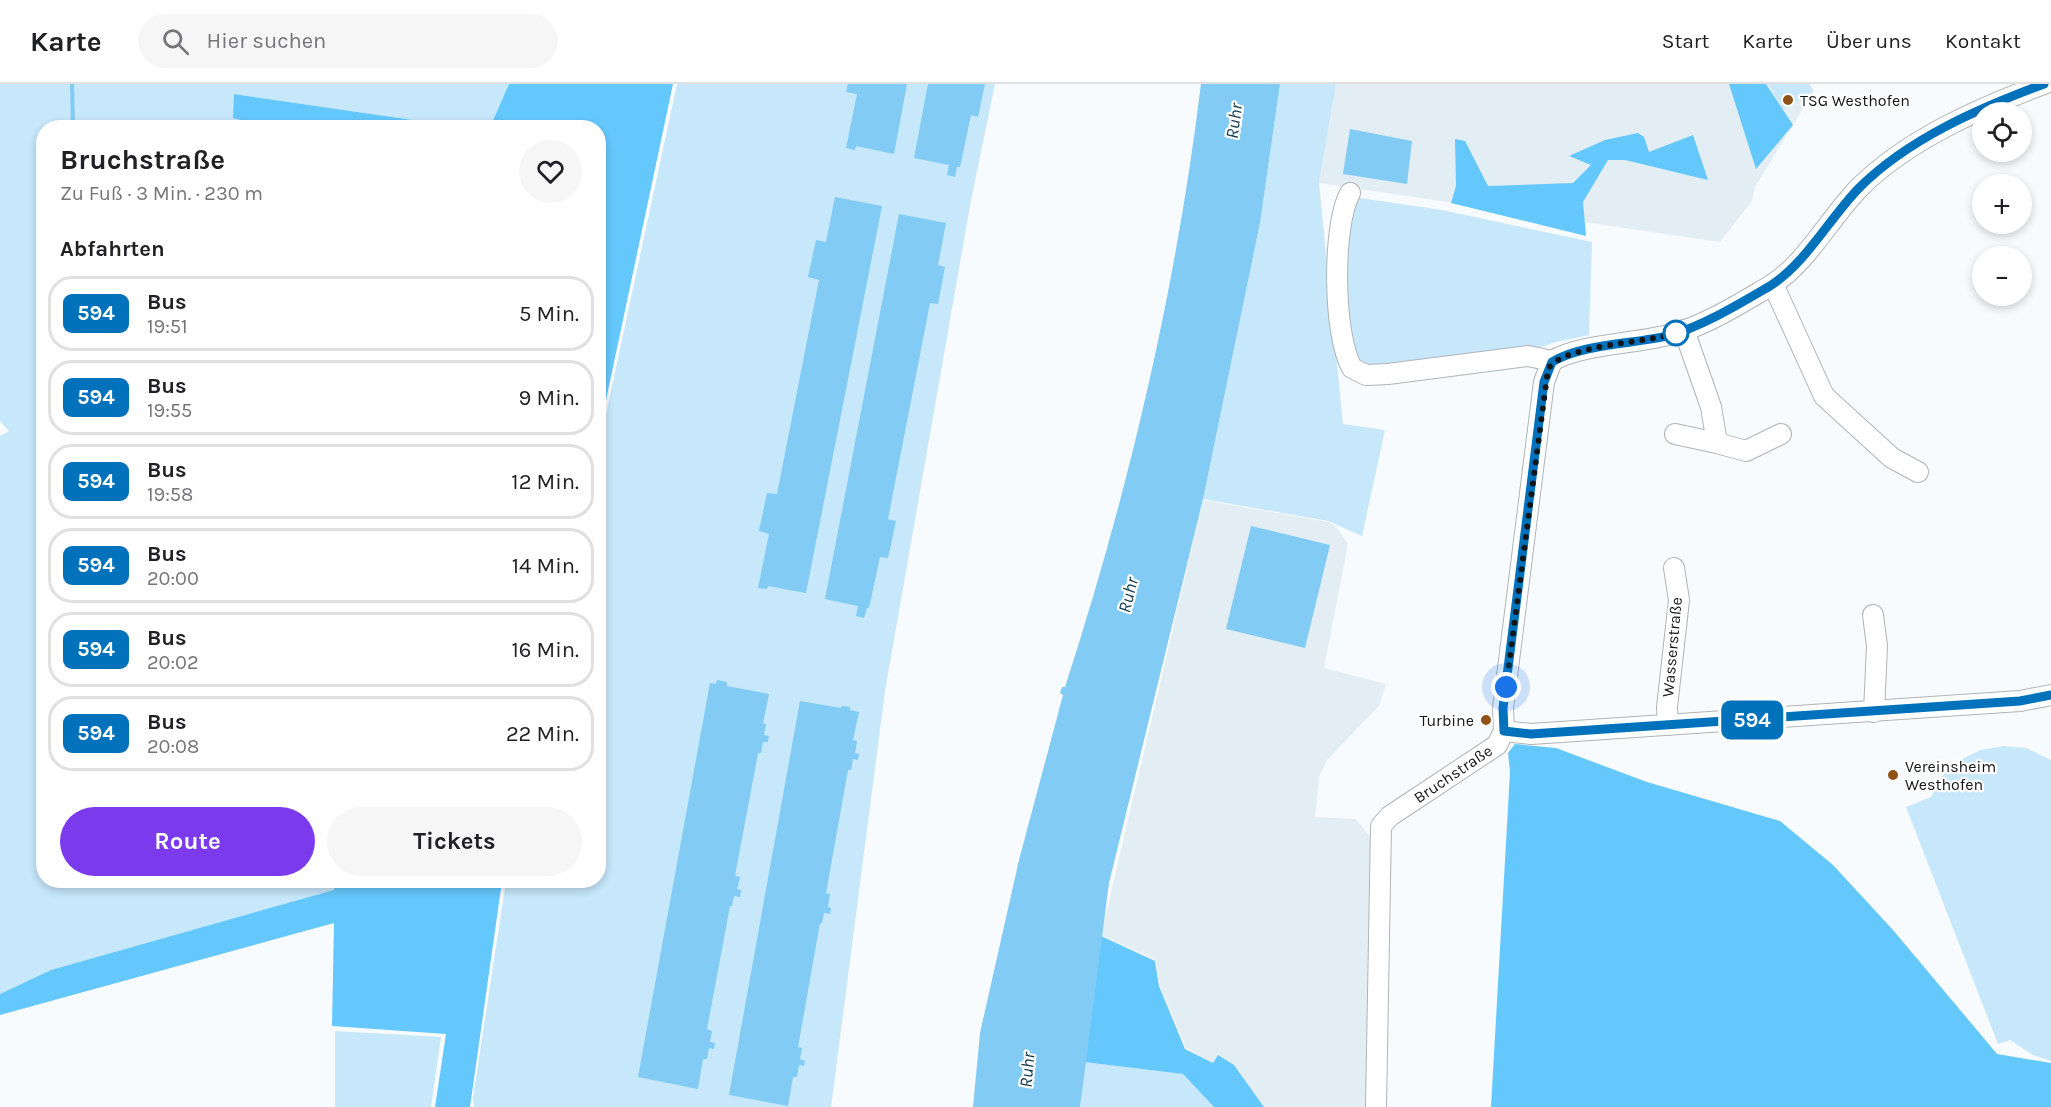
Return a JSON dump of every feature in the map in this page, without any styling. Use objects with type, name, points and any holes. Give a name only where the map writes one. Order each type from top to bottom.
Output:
[{"type":"street","points":[[1350,192],[1344,205],[1340,225],[1337,264],[1343,335],[1352,368],[1366,375],[1528,356],[1552,362],[1569,354],[1684,330],[1773,284],[1791,268],[1856,191],[1883,166],[1949,127],[2044,84]]},
{"type":"street","points":[[1773,284],[1780,295],[1803,354],[1824,396],[1892,459],[1918,472]]},
{"type":"street","points":[[1684,330],[1712,407],[1717,443]]},
{"type":"street","name":"Bruchstraße","points":[[1376,1107],[1381,826],[1390,816],[1497,745],[1504,731],[1504,698],[1544,382],[1552,362]]},
{"type":"street","points":[[1675,434],[1746,451],[1780,434]]},
{"type":"street","name":"Wasserstraße","points":[[1668,725],[1667,707],[1679,600],[1674,568]]},
{"type":"street","points":[[1873,615],[1877,646],[1874,712]]},
{"type":"street","points":[[1504,731],[1531,734],[1874,712],[2020,701],[2051,695]]},
{"type":"shaded area","points":[[0,84],[509,84],[493,120],[413,120],[234,94],[234,118],[242,120],[36,120],[36,888],[335,888],[335,890],[51,970],[0,994],[0,436],[9,431],[0,421]]},
{"type":"shaded area","points":[[509,84],[673,84],[606,400],[606,120],[493,120]]},
{"type":"shaded area","points":[[677,84],[995,84],[971,200],[885,691],[831,1107],[474,1107],[473,1098],[505,888],[606,888],[606,414]]},
{"type":"shaded area","points":[[1280,84],[1336,84],[1319,183],[1343,424],[1385,430],[1362,536],[1328,521],[1203,499],[1260,223]]},
{"type":"shaded area","points":[[1336,84],[1810,84],[1814,91],[1755,187],[1752,201],[1720,242],[1319,183]]},
{"type":"shaded area","points":[[1729,84],[1766,84],[1793,125],[1756,169]]},
{"type":"shaded area","name":"TSG Westhofen","points":[[1769,84],[1809,84],[1813,91],[1783,109]]},
{"type":"shaded area","points":[[234,94],[413,120],[241,120],[233,118]]},
{"type":"shaded area","points":[[1638,133],[1644,137],[1649,152],[1693,135],[1708,180],[1625,160],[1608,160],[1583,202],[1586,236],[1451,203],[1456,186],[1455,139],[1465,141],[1488,186],[1573,183],[1591,165],[1569,156],[1605,140]]},
{"type":"shaded area","points":[[1353,197],[1442,210],[1592,242],[1589,335],[1529,351],[1381,371],[1353,362],[1342,277]]},
{"type":"shaded area","points":[[1203,500],[1329,522],[1338,529],[1348,544],[1324,668],[1386,684],[1379,706],[1327,760],[1319,777],[1315,817],[1356,819],[1381,850],[1370,1107],[1264,1107],[1234,1065],[1217,1055],[1213,1063],[1186,1048],[1160,986],[1156,960],[1101,935]]},
{"type":"shaded area","points":[[1515,744],[1556,748],[1647,782],[1780,821],[1833,865],[1893,930],[1997,1054],[2051,1063],[2051,1107],[1491,1107],[1510,772],[1508,753]]},
{"type":"shaded area","points":[[2004,746],[2026,748],[2051,760],[2051,1061],[2033,1055],[2010,1040],[1998,1044],[1906,807],[1931,797],[1942,776],[1960,760],[1981,750]]},
{"type":"shaded area","points":[[334,888],[501,888],[470,1107],[435,1107],[446,1034],[332,1026],[334,923],[0,1015],[0,994],[51,970],[334,890]]},
{"type":"shaded area","points":[[1101,936],[1155,961],[1159,986],[1185,1049],[1213,1063],[1218,1055],[1234,1065],[1264,1107],[1214,1107],[1183,1074],[1084,1062]]},
{"type":"shaded area","points":[[335,1031],[441,1037],[431,1107],[335,1107]]},
{"type":"shaded area","points":[[1084,1062],[1183,1074],[1214,1107],[1080,1107]]},
{"type":"water","points":[[848,84],[907,84],[894,154],[856,146],[855,150],[846,148],[857,94],[846,92]]},
{"type":"water","points":[[928,84],[985,84],[978,117],[971,115],[960,167],[957,167],[955,177],[947,175],[949,165],[914,158]]},
{"type":"water","name":"Ruhr","points":[[1201,84],[1280,84],[1260,223],[1203,499],[1109,883],[1080,1107],[973,1107],[980,1033],[1019,860],[1063,695],[1060,693],[1062,687],[1065,687],[1110,538],[1148,388],[1178,237]]},
{"type":"water","points":[[1350,129],[1412,141],[1407,184],[1343,174]]},
{"type":"water","points":[[835,197],[882,206],[806,593],[768,586],[767,589],[758,588],[769,534],[759,531],[767,493],[777,494],[819,280],[808,277],[816,240],[826,242]]},
{"type":"water","points":[[899,214],[946,223],[938,265],[945,267],[938,304],[930,303],[888,519],[896,521],[888,558],[880,557],[869,608],[864,618],[856,616],[858,606],[825,599]]},
{"type":"water","points":[[1251,526],[1330,545],[1305,648],[1226,629]]},
{"type":"water","points":[[717,680],[727,682],[727,686],[769,694],[763,723],[766,724],[764,735],[769,736],[768,742],[763,742],[761,753],[758,753],[735,876],[740,877],[737,889],[741,890],[740,897],[734,896],[732,906],[730,906],[707,1029],[712,1031],[710,1042],[715,1043],[714,1049],[709,1048],[707,1059],[703,1059],[698,1089],[638,1077],[710,683],[716,684]]},
{"type":"water","points":[[800,701],[841,708],[842,706],[850,707],[850,710],[859,712],[853,740],[857,741],[855,753],[859,754],[858,760],[853,759],[851,770],[848,770],[826,893],[830,894],[828,907],[831,908],[830,914],[824,913],[822,923],[820,923],[798,1047],[802,1048],[800,1059],[805,1061],[804,1066],[799,1065],[797,1077],[793,1077],[788,1106],[729,1095]]},
{"type":"waterway","points":[[72,84],[73,120]]},
{"type":"bus line","name":"594","points":[[2044,84],[1949,127],[1914,145],[1883,166],[1856,191],[1791,268],[1773,284],[1676,333],[1569,354],[1552,362],[1544,382],[1503,708],[1504,731],[1531,734],[1781,718],[2020,701],[2051,695]]},
{"type":"place","name":"TSG Westhofen","points":[[1788,100]]},
{"type":"place","name":"Turbine","points":[[1486,720]]},
{"type":"place","name":"Vereinsheim Westhofen","points":[[1893,775]]},
{"type":"route","points":[[1506,687],[1544,382],[1548,369],[1552,362],[1569,354],[1676,333]]}]
